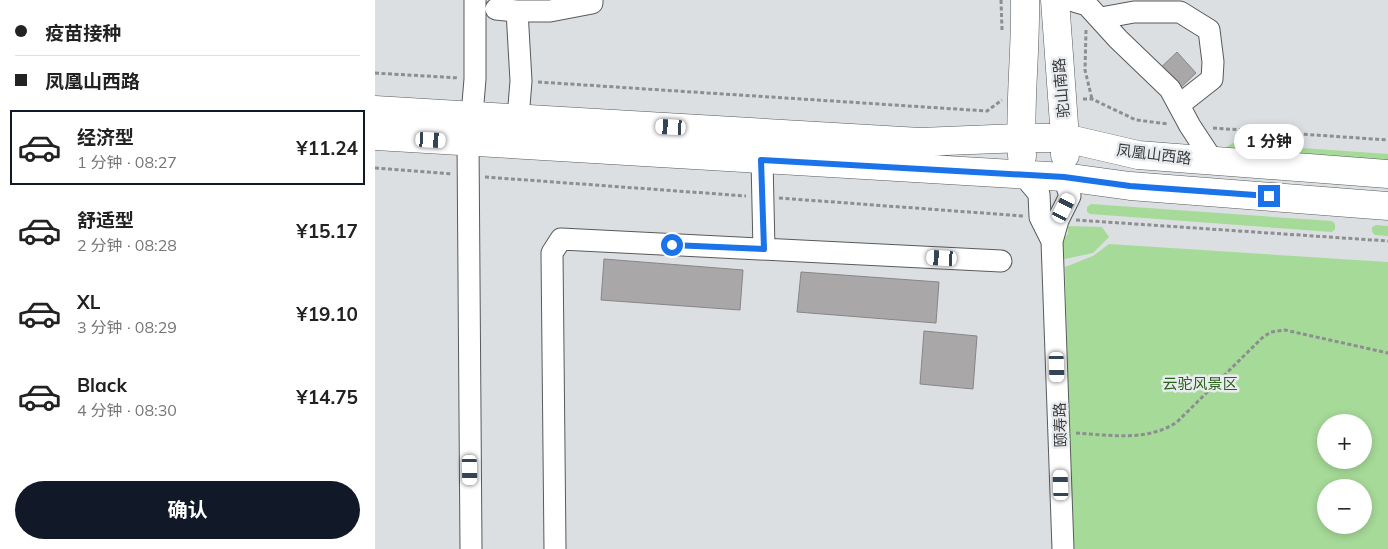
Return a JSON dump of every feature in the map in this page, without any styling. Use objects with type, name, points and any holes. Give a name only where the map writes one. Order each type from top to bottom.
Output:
[{"type":"main road","points":[[1024,176],[1021,138],[1026,32],[1025,0]]},
{"type":"main road","name":"驼山南路","points":[[1055,0],[1065,138],[1064,177]]},
{"type":"main road","name":"凤凰山西路","points":[[375,110],[920,142],[1065,138],[1138,156],[1388,174]]},
{"type":"main road","points":[[375,136],[1064,177],[1130,186],[1388,206]]},
{"type":"street","points":[[472,115],[475,78],[475,0]]},
{"type":"street","points":[[518,118],[521,81],[507,10],[550,11],[592,3],[592,0]]},
{"type":"street","points":[[1086,8],[1170,89],[1190,126],[1213,161]]},
{"type":"street","points":[[1086,8],[1134,12],[1180,12],[1209,30],[1213,62],[1212,79],[1179,105]]},
{"type":"street","points":[[468,142],[471,549]]},
{"type":"street","points":[[761,160],[764,249]]},
{"type":"street","points":[[1024,176],[1039,194],[1049,218],[1070,196],[1064,177]]},
{"type":"street","name":"颐寿路","points":[[1049,218],[1053,241],[1063,549]]},
{"type":"street","points":[[555,549],[552,253],[561,239],[1001,261]]},
{"type":"path","points":[[1086,8],[1085,70],[1092,99],[1136,120],[1190,126],[1388,140]]},
{"type":"path","points":[[375,73],[475,78]]},
{"type":"path","points":[[521,81],[987,111],[1001,100]]},
{"type":"path","points":[[375,168],[1388,241]]},
{"type":"path","points":[[1060,433],[1129,436],[1151,434],[1165,430],[1177,422],[1262,338],[1271,332],[1285,330],[1388,353]]},
{"type":"green space","points":[[1233,143],[1388,154],[1388,168],[1225,148]]},
{"type":"green space","points":[[1091,204],[1332,221],[1335,224],[1335,229],[1332,232],[1090,214],[1087,212],[1087,207]]},
{"type":"green space","points":[[1376,225],[1388,226],[1388,236],[1375,235],[1372,232],[1372,227]]},
{"type":"green space","points":[[1068,226],[1102,227],[1109,237],[1093,253],[1060,260],[1059,243],[1068,234]]},
{"type":"green space","name":"云驼风景区","points":[[1109,244],[1388,262],[1388,549],[1072,549],[1065,267],[1093,256]]},
{"type":"building","points":[[1177,52],[1196,73],[1175,93],[1155,73]]},
{"type":"building","points":[[604,259],[743,270],[740,310],[601,300]]},
{"type":"building","points":[[801,272],[939,282],[936,323],[797,312]]},
{"type":"building","points":[[924,331],[977,336],[973,389],[920,384]]},
{"type":"route","points":[[672,245],[764,249],[761,160],[1064,177],[1130,186],[1269,196]]}]
